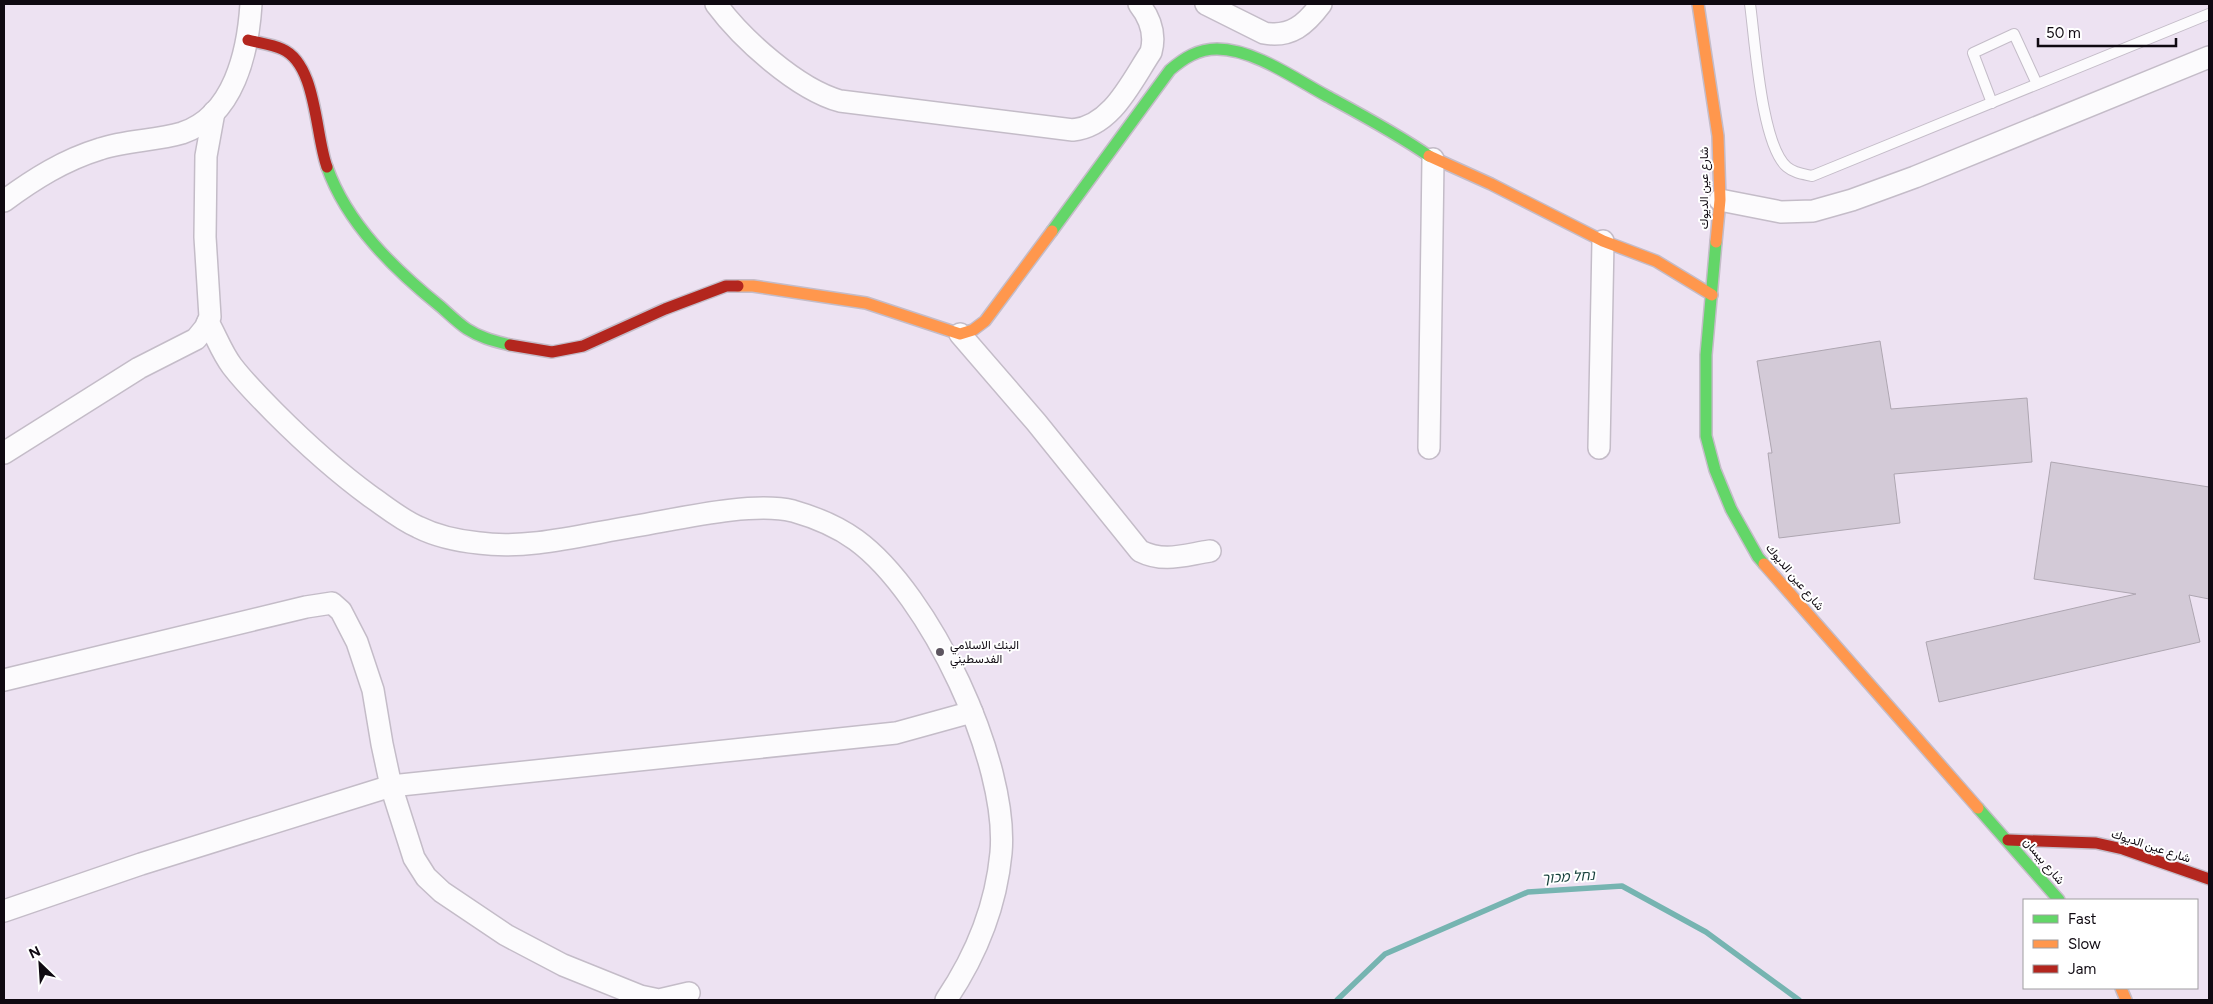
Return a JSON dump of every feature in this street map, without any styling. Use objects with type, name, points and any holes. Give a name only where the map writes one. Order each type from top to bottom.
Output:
[{"type":"street","points":[[4,201],[37,177],[68,160],[102,148],[183,132],[203,123],[227,95],[234,81],[248,40],[251,4]]},
{"type":"street","points":[[716,4],[726,18],[766,56],[824,96],[840,100],[1073,130],[1086,129],[1100,122],[1110,112],[1151,52],[1154,44],[1152,29],[1146,12],[1139,4]]},
{"type":"street","points":[[1206,4],[1264,33],[1274,35],[1295,31],[1310,18],[1321,4]]},
{"type":"street","name":"شارع عين الديوك","points":[[1698,4],[1718,136],[1720,200],[1706,355],[1706,436],[1715,470],[1731,509],[1758,557],[2008,840],[2062,846],[2096,843],[2123,849],[2209,879]]},
{"type":"street","points":[[248,40],[283,49],[299,64],[312,93],[322,154],[334,184],[350,214],[376,245],[420,290],[467,329],[484,338],[524,350],[552,352],[583,346],[666,309],[726,286],[753,286],[866,304],[902,314],[949,332],[960,334],[972,330],[985,322],[1170,70],[1183,59],[1197,52],[1218,49],[1236,52],[1264,61],[1401,137],[1433,159],[1491,184],[1603,241],[1656,262],[1712,295]]},
{"type":"street","points":[[1720,200],[1781,212],[1814,211],[1829,207],[1915,177],[2209,57]]},
{"type":"street","points":[[4,453],[139,368],[196,339],[206,328],[210,317],[205,237],[206,156],[214,112]]},
{"type":"street","points":[[1429,448],[1433,159]]},
{"type":"street","points":[[1599,448],[1603,241]]},
{"type":"street","points":[[208,322],[230,364],[313,452],[400,517],[433,534],[476,543],[527,544],[705,514],[760,508],[791,511],[836,528],[871,553],[907,596],[935,638],[957,677],[986,750],[1000,812],[1001,853],[991,900],[974,954],[946,1000]]},
{"type":"street","points":[[960,334],[1036,422],[1140,551],[1154,558],[1210,551]]},
{"type":"street","points":[[4,680],[306,607],[332,603],[341,611],[354,636],[370,682],[391,786],[414,858],[426,877],[442,892],[506,935],[563,965],[601,982],[640,996],[660,1000],[689,993]]},
{"type":"street","points":[[4,911],[141,864],[391,786],[896,733],[972,712]]},
{"type":"street","name":"شارع بيسان","points":[[2008,840],[2046,879],[2058,899]]},
{"type":"lane","points":[[1750,4],[1764,107],[1771,138],[1780,159],[1787,167],[1798,174],[1812,176],[2209,14]]},
{"type":"lane","points":[[1992,103],[1973,53],[2014,34],[2038,84]]},
{"type":"building","points":[[1880,341],[1891,409],[2027,398],[2032,462],[1894,474],[1900,523],[1779,538],[1768,453],[1772,453],[1757,361]]},
{"type":"building","points":[[2051,462],[2209,487],[2209,599],[2189,595],[2200,642],[1939,702],[1926,642],[2136,594],[2034,579]]},
{"type":"waterway","name":"נחל מכוך","points":[[1337,1000],[1385,954],[1528,892],[1622,886],[1706,932],[1799,1000]]},
{"type":"traffic: fast","points":[[1052,231],[1170,70],[1197,52],[1210,49],[1231,50],[1259,59],[1378,124],[1429,156]]},
{"type":"traffic: fast","points":[[327,167],[336,188],[360,227],[407,278],[467,329],[493,341],[510,345]]},
{"type":"traffic: fast","points":[[1716,242],[1706,355],[1706,436],[1715,470],[1731,509],[1758,557],[1764,564]]},
{"type":"traffic: fast","points":[[1978,808],[2058,899]]},
{"type":"traffic: slow","points":[[1698,4],[1718,136],[1720,200],[1716,242]]},
{"type":"traffic: slow","points":[[1429,156],[1491,184],[1603,241],[1656,261],[1712,295]]},
{"type":"traffic: slow","points":[[738,286],[753,286],[866,303],[960,334],[973,330],[985,321],[1052,231]]},
{"type":"traffic: slow","points":[[1764,564],[1978,808]]},
{"type":"traffic: slow","points":[[2121,989],[2126,1000]]},
{"type":"traffic: jam","points":[[248,40],[282,49],[293,57],[302,69],[313,102],[327,167]]},
{"type":"traffic: jam","points":[[510,345],[552,352],[583,346],[665,309],[726,286],[738,286]]},
{"type":"traffic: jam","points":[[2008,840],[2096,843],[2123,849],[2209,879]]},
{"type":"place","name":"البنك الاسلامي الفدسطيني","points":[[940,652]]}]
